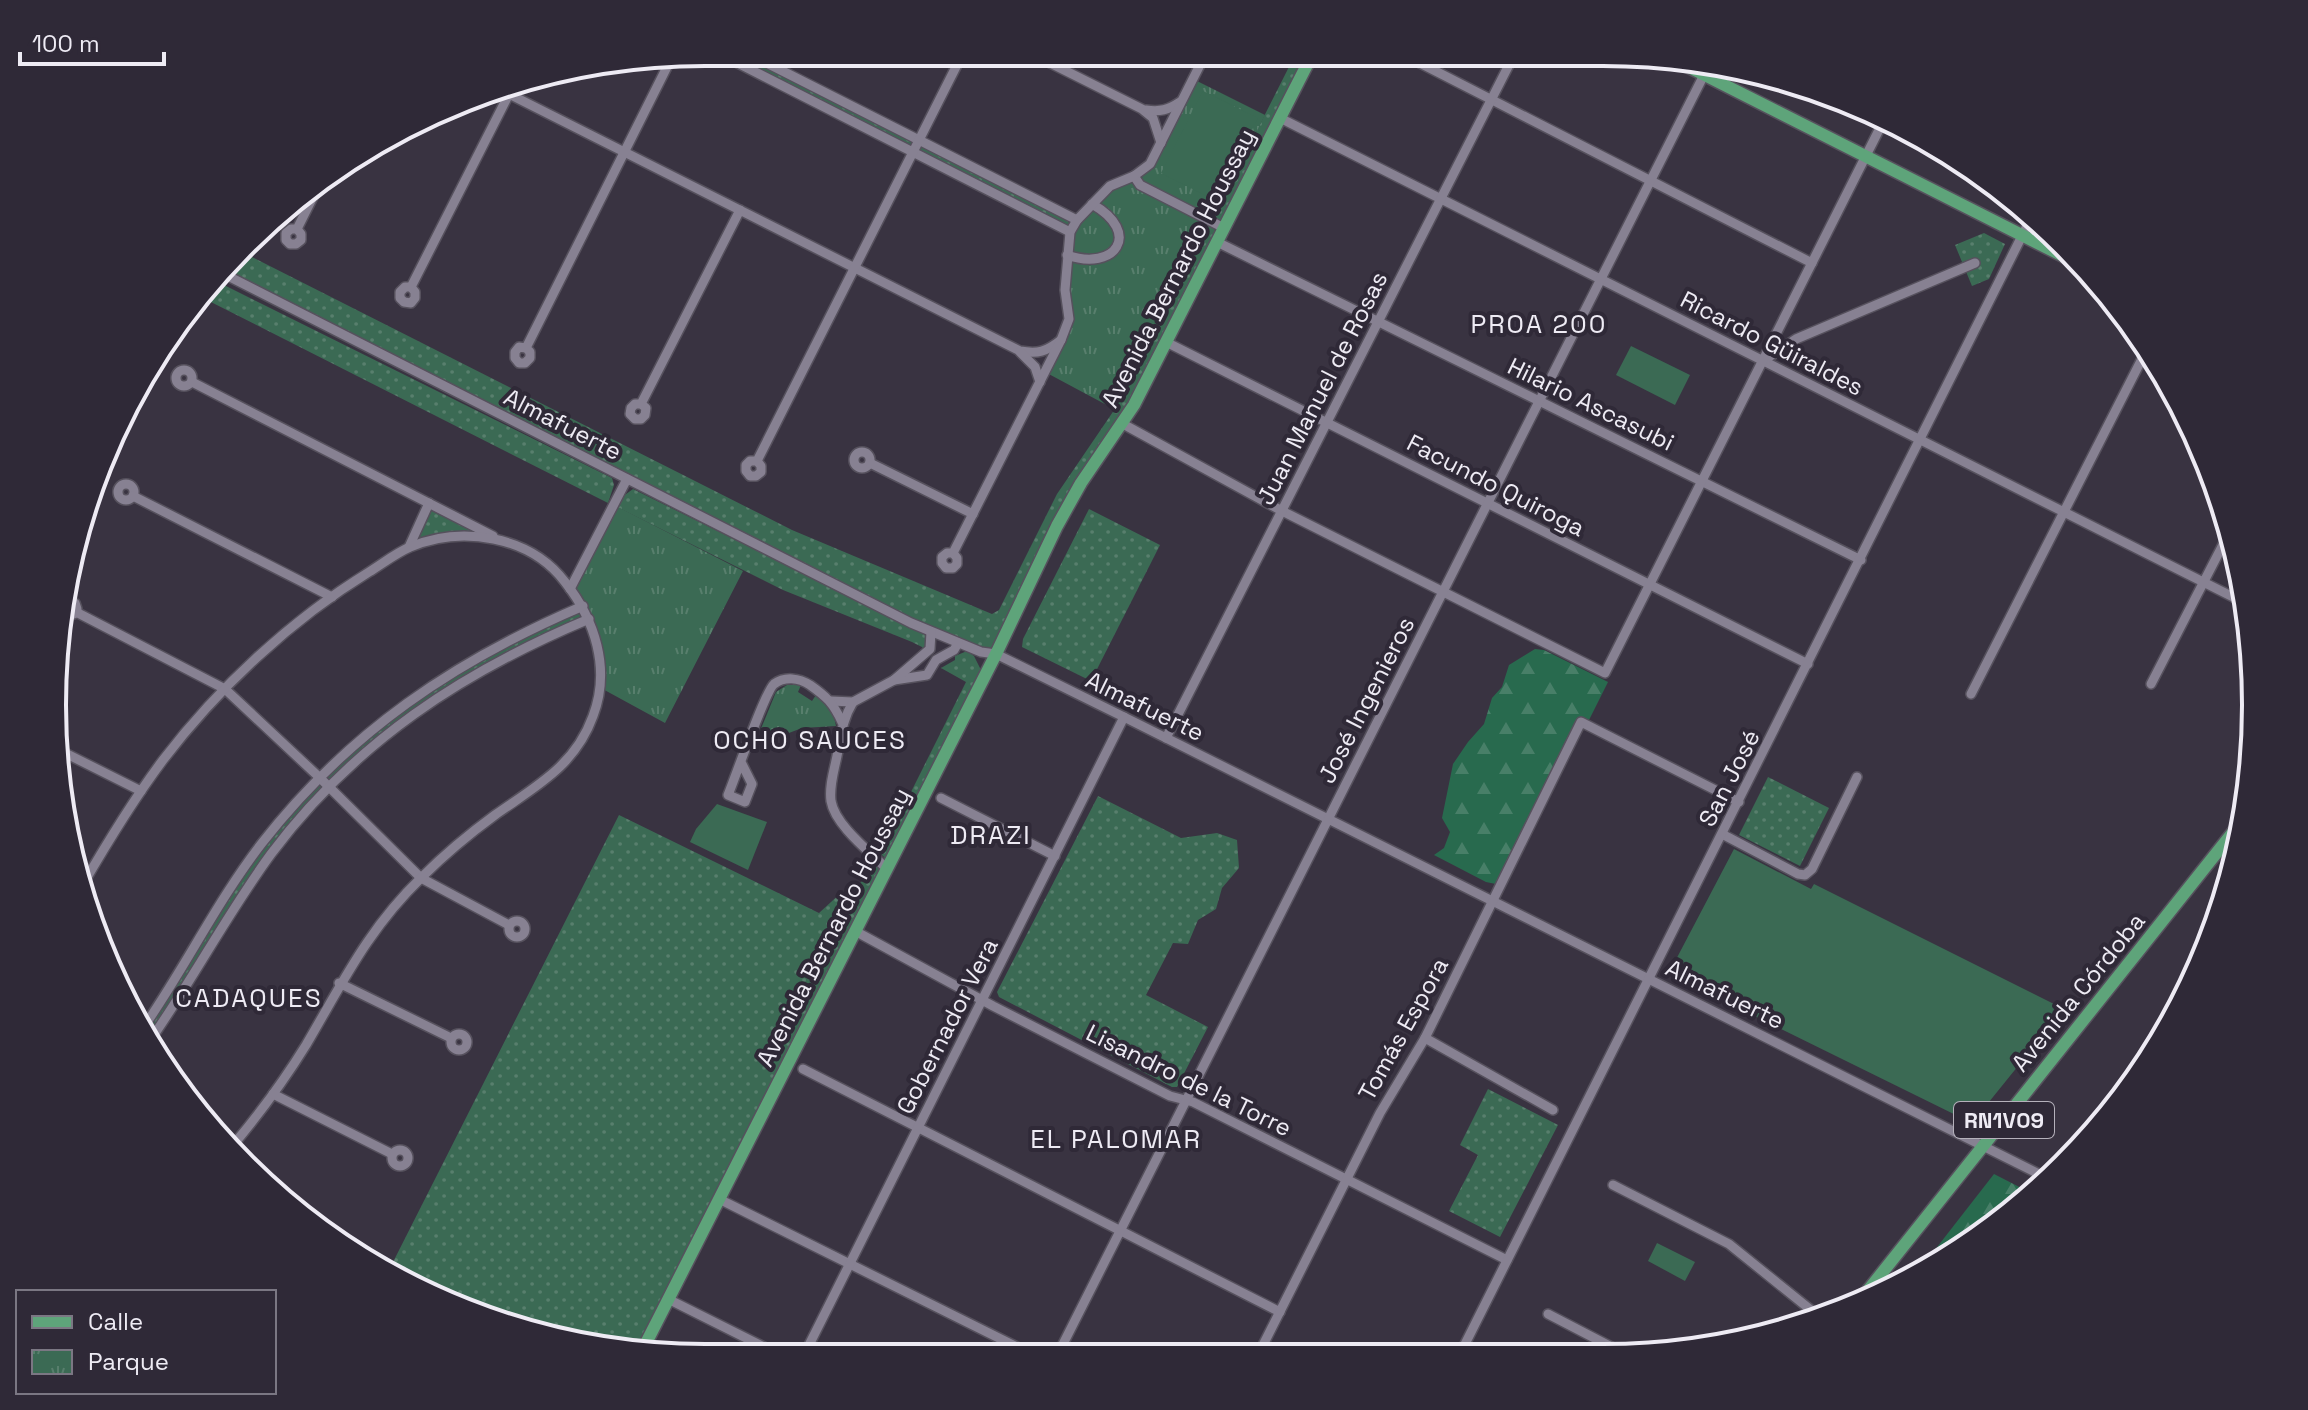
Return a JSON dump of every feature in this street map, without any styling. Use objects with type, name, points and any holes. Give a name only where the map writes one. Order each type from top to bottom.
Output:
[{"type":"main road","name":"Avenida Bernardo Houssay","points":[[647,1341],[996,654],[1063,515],[1095,461],[1123,424],[1306,66]]},
{"type":"main road","points":[[1721,77],[1866,156],[2052,250]]},
{"type":"main road","name":"Avenida Córdoba","points":[[1874,1284],[2226,842]]},
{"type":"street","points":[[744,66],[1070,232]]},
{"type":"street","points":[[772,66],[1077,220]]},
{"type":"street","points":[[757,461],[956,66]]},
{"type":"street","points":[[1056,66],[1142,109],[1153,118],[1161,143]]},
{"type":"street","points":[[953,553],[1069,319],[1065,290],[1070,232],[1077,220],[1110,186],[1134,176],[1150,164],[1199,66]]},
{"type":"street","points":[[1426,66],[1812,263]]},
{"type":"street","name":"Juan Manuel de Rosas","points":[[1166,738],[1508,66]]},
{"type":"street","points":[[526,348],[667,67]]},
{"type":"street","name":"José Ingenieros","points":[[1063,1344],[1704,74]]},
{"type":"street","points":[[513,96],[1020,351],[1036,354],[1048,351],[1061,340]]},
{"type":"street","points":[[411,287],[507,98]]},
{"type":"street","points":[[1142,109],[1158,112],[1170,109],[1182,100]]},
{"type":"street","name":"Ricardo Güiraldes","points":[[1280,118],[2233,597]]},
{"type":"street","points":[[1123,424],[1282,511],[1605,673],[1879,129]]},
{"type":"street","points":[[1134,176],[1140,185],[1224,228]]},
{"type":"street","points":[[297,229],[310,203]]},
{"type":"street","points":[[1067,255],[1097,260],[1106,256],[1117,243],[1120,235],[1115,220],[1092,204]]},
{"type":"street","points":[[641,404],[740,210]]},
{"type":"street","name":"San José","points":[[1465,1344],[2026,227]]},
{"type":"street","name":"Hilario Ascasubi","points":[[1217,242],[1861,560]]},
{"type":"street","points":[[1763,361],[1796,339],[1975,263]]},
{"type":"street","name":"Almafuerte","points":[[231,278],[931,632],[996,654],[2037,1173]]},
{"type":"street","name":"Facundo Quiroga","points":[[1166,342],[1808,664]]},
{"type":"street","points":[[1020,351],[1035,367],[1040,382]]},
{"type":"street","points":[[1971,694],[2141,361]]},
{"type":"street","points":[[192,382],[545,562],[558,572],[589,619],[596,638],[600,668],[593,719],[580,745],[558,771],[493,816],[421,878],[372,935],[339,983],[305,1045],[273,1094],[237,1140]]},
{"type":"street","points":[[870,463],[973,514]]},
{"type":"street","points":[[570,589],[627,479]]},
{"type":"street","points":[[133,496],[332,597]]},
{"type":"street","points":[[409,547],[429,503]]},
{"type":"street","points":[[89,874],[165,757],[225,689],[284,635],[332,597],[409,547],[435,540],[496,537]]},
{"type":"street","points":[[2151,684],[2222,547]]},
{"type":"street","points":[[149,1019],[262,844],[319,777],[387,718],[453,671],[509,639],[571,611],[580,603]]},
{"type":"street","points":[[72,615],[225,689],[421,878],[509,925]]},
{"type":"street","points":[[157,1031],[272,852],[351,765],[459,682],[514,652],[589,619]]},
{"type":"street","points":[[931,632],[930,649],[936,660]]},
{"type":"street","points":[[894,680],[927,675],[936,660],[954,650],[958,643]]},
{"type":"street","points":[[831,701],[853,702],[894,680],[930,649]]},
{"type":"street","points":[[453,671],[459,682]]},
{"type":"street","points":[[741,762],[774,685],[793,679],[805,682],[831,701],[842,722]]},
{"type":"street","points":[[853,702],[842,722],[832,804],[835,814],[851,833],[887,869]]},
{"type":"street","name":"Gobernador Vera","points":[[810,1344],[1124,717]]},
{"type":"street","name":"Tomás Espora","points":[[1264,1344],[1380,1113],[1425,1038],[1581,722],[1739,802]]},
{"type":"street","points":[[68,754],[141,791]]},
{"type":"street","points":[[1722,834],[1805,875],[1812,869],[1857,777]]},
{"type":"street","points":[[941,798],[1055,856]]},
{"type":"street","name":"Lisandro de la Torre","points":[[855,931],[1170,1096],[1186,1100],[1507,1260]]},
{"type":"street","points":[[339,983],[451,1038]]},
{"type":"street","points":[[1425,1038],[1553,1110]]},
{"type":"street","points":[[803,1069],[1280,1312]]},
{"type":"street","points":[[273,1094],[392,1154]]},
{"type":"street","points":[[1613,1185],[1729,1244],[1810,1309]]},
{"type":"street","points":[[719,1199],[1011,1344]]},
{"type":"street","points":[[668,1299],[758,1344]]},
{"type":"street","points":[[1548,1314],[1606,1344]]},
{"type":"green space","points":[[744,66],[773,66],[1076,220],[1070,232]]},
{"type":"green space","points":[[1289,66],[1306,66],[1134,405],[1102,451],[996,654],[931,632],[231,277],[250,256],[792,530],[992,614],[999,610],[1057,494],[1121,400]]},
{"type":"green space","points":[[1193,79],[1265,115],[1116,410],[1045,372],[1068,319],[1070,232],[1098,197],[1150,164]]},
{"type":"green space","points":[[1203,91],[1258,118],[1216,201],[1161,173]]},
{"type":"green space","points":[[1984,233],[2005,244],[1989,279],[1972,286],[1955,245]]},
{"type":"green space","points":[[224,285],[612,478],[614,485],[608,503],[210,302]]},
{"type":"green space","points":[[1631,346],[1690,375],[1675,405],[1616,375]]},
{"type":"green space","points":[[633,489],[923,633],[927,638],[928,650],[925,652],[912,642],[783,590],[617,507],[622,497]]},
{"type":"green space","points":[[429,503],[496,537],[474,536],[409,547]]},
{"type":"green space","points":[[614,505],[743,571],[665,723],[599,687],[596,638],[570,589]]},
{"type":"green space","points":[[1089,509],[1160,545],[1091,681],[1022,647],[1023,639]]},
{"type":"green space","points":[[583,606],[589,619],[486,666],[351,765],[272,852],[156,1031],[149,1019],[262,844],[319,777],[453,671]]},
{"type":"green space","points":[[1535,649],[1544,650],[1608,682],[1589,720],[1577,723],[1496,884],[1486,882],[1434,855],[1444,848],[1450,832],[1442,818],[1453,764],[1484,724],[1492,698],[1502,687],[1509,665]]},
{"type":"green space","points":[[967,651],[974,656],[981,670],[886,859],[869,842],[901,812],[966,682],[941,668]]},
{"type":"green space","points":[[787,685],[801,685],[798,692],[812,701],[816,695],[829,708],[836,726],[802,728],[781,736],[760,731],[776,692]]},
{"type":"green space","points":[[1768,777],[1829,808],[1800,866],[1739,835]]},
{"type":"green space","points":[[1098,796],[1181,838],[1217,833],[1237,840],[1239,868],[1222,888],[1216,909],[1198,920],[1188,944],[1173,943],[1146,995],[1208,1027],[1177,1087],[999,997],[997,992]]},
{"type":"green space","points":[[717,804],[767,822],[748,870],[690,842],[696,829]]},
{"type":"green space","points":[[619,815],[819,913],[843,891],[848,895],[863,880],[859,875],[874,861],[881,869],[647,1341],[580,1332],[500,1310],[460,1295],[393,1262]]},
{"type":"green space","points":[[1734,849],[1811,889],[1814,884],[2064,1009],[1972,1123],[1673,976],[1671,969]]},
{"type":"green space","points":[[1488,1089],[1558,1125],[1500,1237],[1449,1211],[1478,1155],[1460,1145]]},
{"type":"green space","points":[[1994,1174],[2021,1188],[1992,1212],[1935,1250]]},
{"type":"green space","points":[[1657,1243],[1695,1262],[1685,1281],[1648,1261]]},
{"type":"district","name":"PROA 200","points":[[1539,324]]},
{"type":"district","name":"OCHO SAUCES","points":[[810,740]]},
{"type":"district","name":"DRAZI","points":[[991,835]]},
{"type":"district","name":"CADAQUES","points":[[249,998]]},
{"type":"district","name":"EL PALOMAR","points":[[1116,1139]]}]
